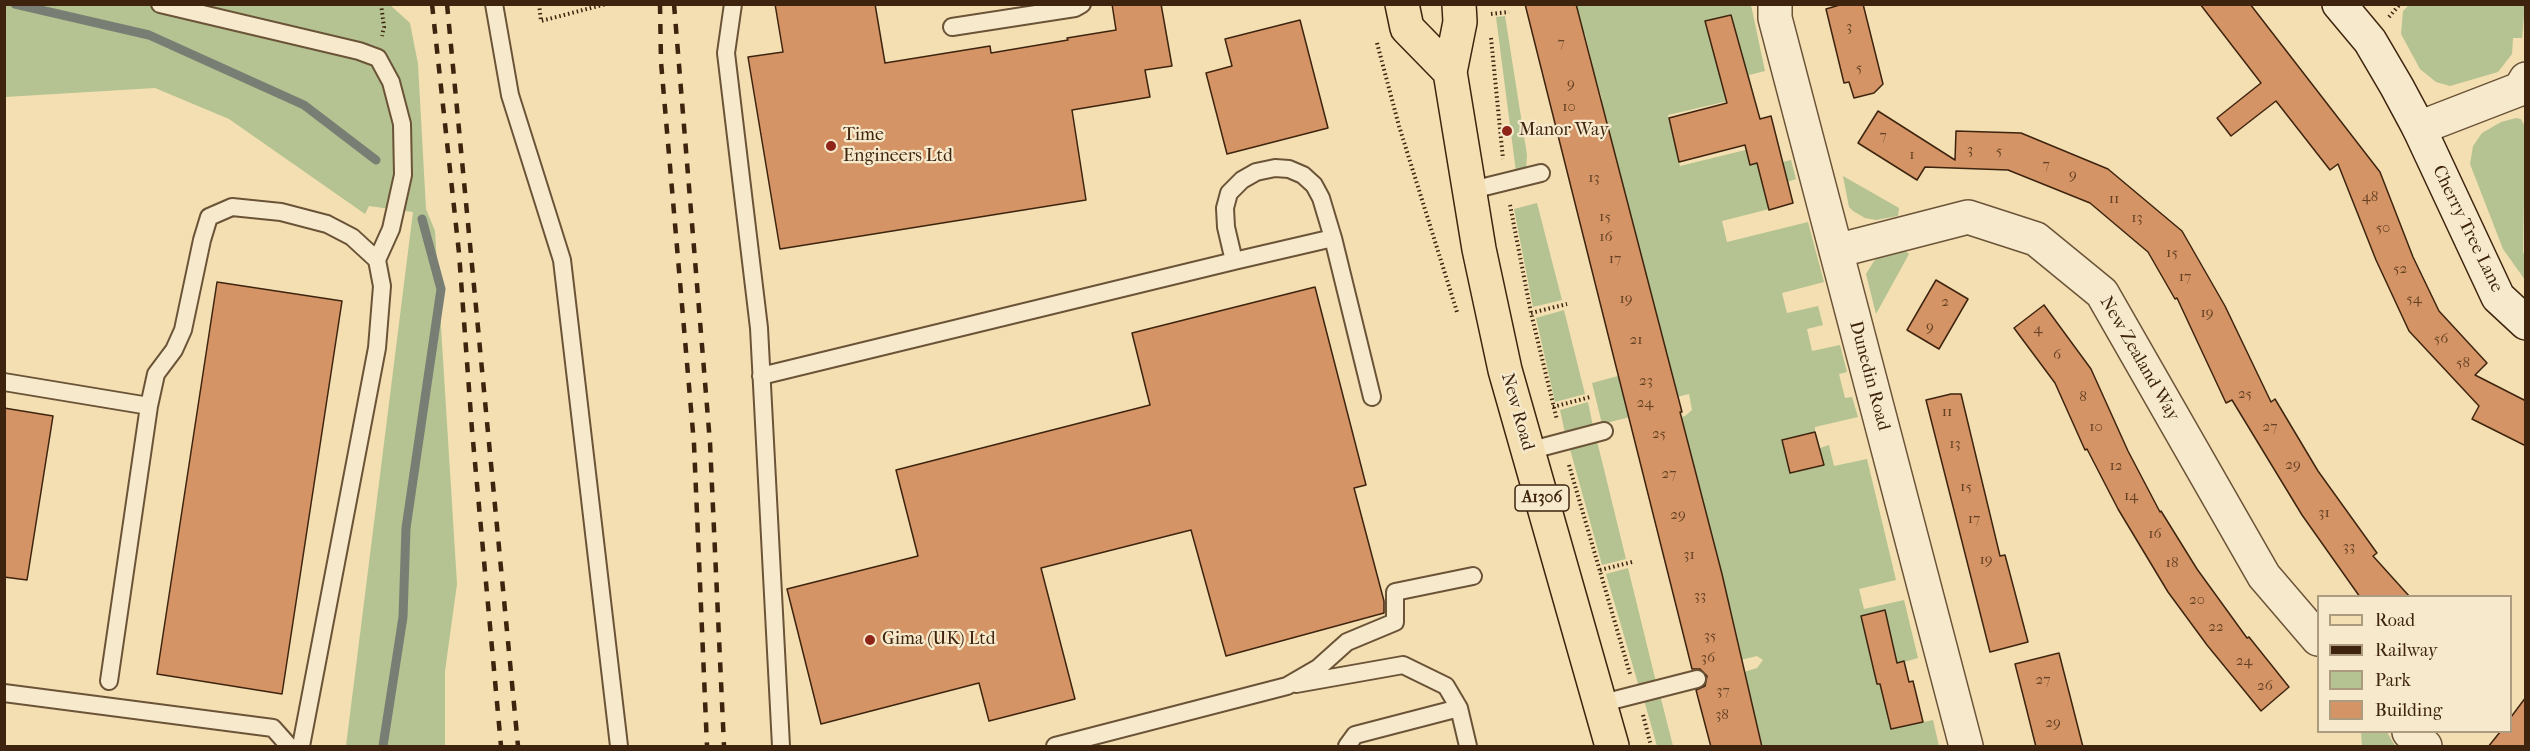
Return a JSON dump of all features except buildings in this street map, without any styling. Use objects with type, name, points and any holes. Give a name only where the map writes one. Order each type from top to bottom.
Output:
[{"type":"main road","points":[[1402,4],[1407,28],[1450,72]]},
{"type":"main road","name":"New Road","points":[[1474,9],[1460,22],[1450,72],[1468,191],[1505,370],[1612,747]]},
{"type":"street","name":"Dunedin Road","points":[[1775,4],[1774,18],[1966,747]]},
{"type":"street","name":"Cherry Tree Lane","points":[[2339,4],[2370,41],[2419,128],[2498,297],[2526,323]]},
{"type":"street","points":[[2419,128],[2524,89]]},
{"type":"street","name":"New Zealand Way","points":[[1836,251],[1968,217],[2036,238],[2102,293],[2264,576],[2317,637]]},
{"type":"street","points":[[2410,733],[2425,747]]},
{"type":"lane","points":[[160,4],[359,51],[378,58],[391,82],[402,124],[403,175],[391,229],[377,260],[382,286],[377,348],[301,747]]},
{"type":"lane","points":[[230,4],[235,23]]},
{"type":"lane","points":[[494,4],[510,95],[562,260],[620,747]]},
{"type":"lane","points":[[733,4],[726,53],[759,328],[781,747]]},
{"type":"lane","points":[[952,27],[1075,8],[1082,4]]},
{"type":"lane","points":[[1234,261],[1226,227],[1225,208],[1230,193],[1242,180],[1256,172],[1275,168],[1289,169],[1303,175],[1314,185],[1321,198],[1333,238],[1372,397]]},
{"type":"lane","points":[[1468,191],[1540,173]]},
{"type":"lane","points":[[109,681],[149,406],[156,374],[174,350],[183,330],[209,217],[232,207],[281,212],[327,224],[352,237],[377,260]]},
{"type":"lane","points":[[761,376],[1333,238]]},
{"type":"lane","points":[[4,382],[149,406]]},
{"type":"lane","points":[[1528,451],[1604,431]]},
{"type":"lane","points":[[1287,686],[1318,668],[1347,642],[1395,622],[1395,592],[1473,576]]},
{"type":"lane","points":[[1055,747],[1287,686],[1403,665],[1446,686],[1459,708],[1468,747]]},
{"type":"lane","points":[[1599,704],[1697,679]]},
{"type":"lane","points":[[4,693],[273,728],[288,747]]},
{"type":"lane","points":[[1347,747],[1355,735],[1459,708]]},
{"type":"path","points":[[539,4],[541,21],[606,4]]},
{"type":"path","points":[[1474,9],[1488,4]]},
{"type":"path","points":[[1474,9],[1509,12]]},
{"type":"path","points":[[1474,9],[1490,26]]},
{"type":"path","points":[[1491,37],[1503,162]]},
{"type":"path","points":[[1376,38],[1399,126],[1458,314]]},
{"type":"path","name":"New Road","points":[[1507,194],[1531,313],[1558,426]]},
{"type":"path","points":[[1531,313],[1567,304]]},
{"type":"path","points":[[1553,407],[1590,397]]},
{"type":"path","points":[[1566,455],[1631,676]]},
{"type":"path","points":[[1600,570],[1632,562]]},
{"type":"path","points":[[1640,708],[1651,747]]},
{"type":"green space","points":[[389,4],[410,23],[418,64],[426,209],[435,231],[457,584],[445,671],[445,746],[346,746],[413,212],[369,206],[365,214],[229,119],[155,88],[5,97],[5,5]]},
{"type":"green space","points":[[1576,5],[1751,5],[1765,71],[1749,75],[1754,95],[1668,115],[1680,166],[1778,142],[1783,162],[1791,160],[1796,179],[1787,182],[1793,203],[1722,221],[1727,242],[1808,222],[1824,282],[1782,293],[1787,313],[1818,306],[1823,325],[1807,329],[1812,351],[1840,345],[1847,372],[1839,374],[1845,398],[1852,397],[1858,417],[1815,427],[1815,432],[1820,448],[1829,445],[1834,466],[1867,459],[1896,580],[1859,589],[1864,609],[1904,600],[1918,658],[1904,662],[1909,682],[1882,688],[1886,709],[1895,728],[1933,720],[1939,746],[1762,746],[1758,727],[1744,730],[1739,710],[1753,706],[1747,684],[1731,676],[1757,668],[1763,660],[1757,656],[1728,663],[1726,653],[1740,649],[1731,610],[1668,420],[1685,416],[1692,410],[1689,394],[1677,397],[1630,211],[1616,215],[1625,193],[1620,172],[1597,142],[1611,138],[1606,118],[1587,103],[1602,99],[1595,76],[1581,79],[1577,62],[1591,59],[1585,34],[1571,38]]},
{"type":"green space","points":[[2409,5],[2525,5],[2522,38],[2513,38],[2512,54],[2498,72],[2450,86],[2436,82],[2420,69],[2401,34],[2403,11]]},
{"type":"green space","points":[[1505,16],[1527,155],[1526,170],[1516,172],[1496,17]]},
{"type":"green space","points":[[2521,119],[2525,127],[2523,253],[2525,254],[2525,280],[2503,249],[2470,164],[2473,146],[2482,133],[2501,122]]},
{"type":"green space","points":[[1843,176],[1899,208],[1898,216],[1876,220],[1865,218],[1853,211],[1849,207]]},
{"type":"green space","points":[[1537,203],[1562,300],[1533,307],[1514,209]]},
{"type":"green space","points":[[1901,247],[1909,254],[1876,314],[1866,274],[1874,261],[1882,254]]},
{"type":"green space","points":[[1564,310],[1585,394],[1555,402],[1536,318]]},
{"type":"green space","points":[[1618,376],[1630,417],[1602,424],[1592,383]]},
{"type":"green space","points":[[1588,402],[1593,426],[1565,433],[1560,410]]},
{"type":"green space","points":[[1597,441],[1626,559],[1602,565],[1570,449]]},
{"type":"green space","points":[[1628,568],[1656,682],[1639,687],[1606,574]]},
{"type":"green space","points":[[1660,695],[1673,746],[1657,746],[1644,700]]},
{"type":"green space","points":[[2361,733],[2388,733],[2395,746],[2362,746]]},
{"type":"waterway","points":[[15,4],[149,35],[304,105],[376,160]]},
{"type":"waterway","points":[[383,746],[403,617],[406,528],[441,289],[422,219]]},
{"type":"railway","points":[[432,4],[459,253],[472,430],[501,746]]},
{"type":"railway","points":[[447,4],[518,746]]},
{"type":"railway","points":[[660,4],[661,62],[694,444],[707,746]]},
{"type":"railway","points":[[674,4],[710,443],[724,746]]},
{"type":"place","name":"Manor Way","points":[[1507,131]]},
{"type":"place","name":"Time Engineers Ltd","points":[[831,146]]},
{"type":"place","name":"Gima (UK) Ltd","points":[[870,640]]}]
